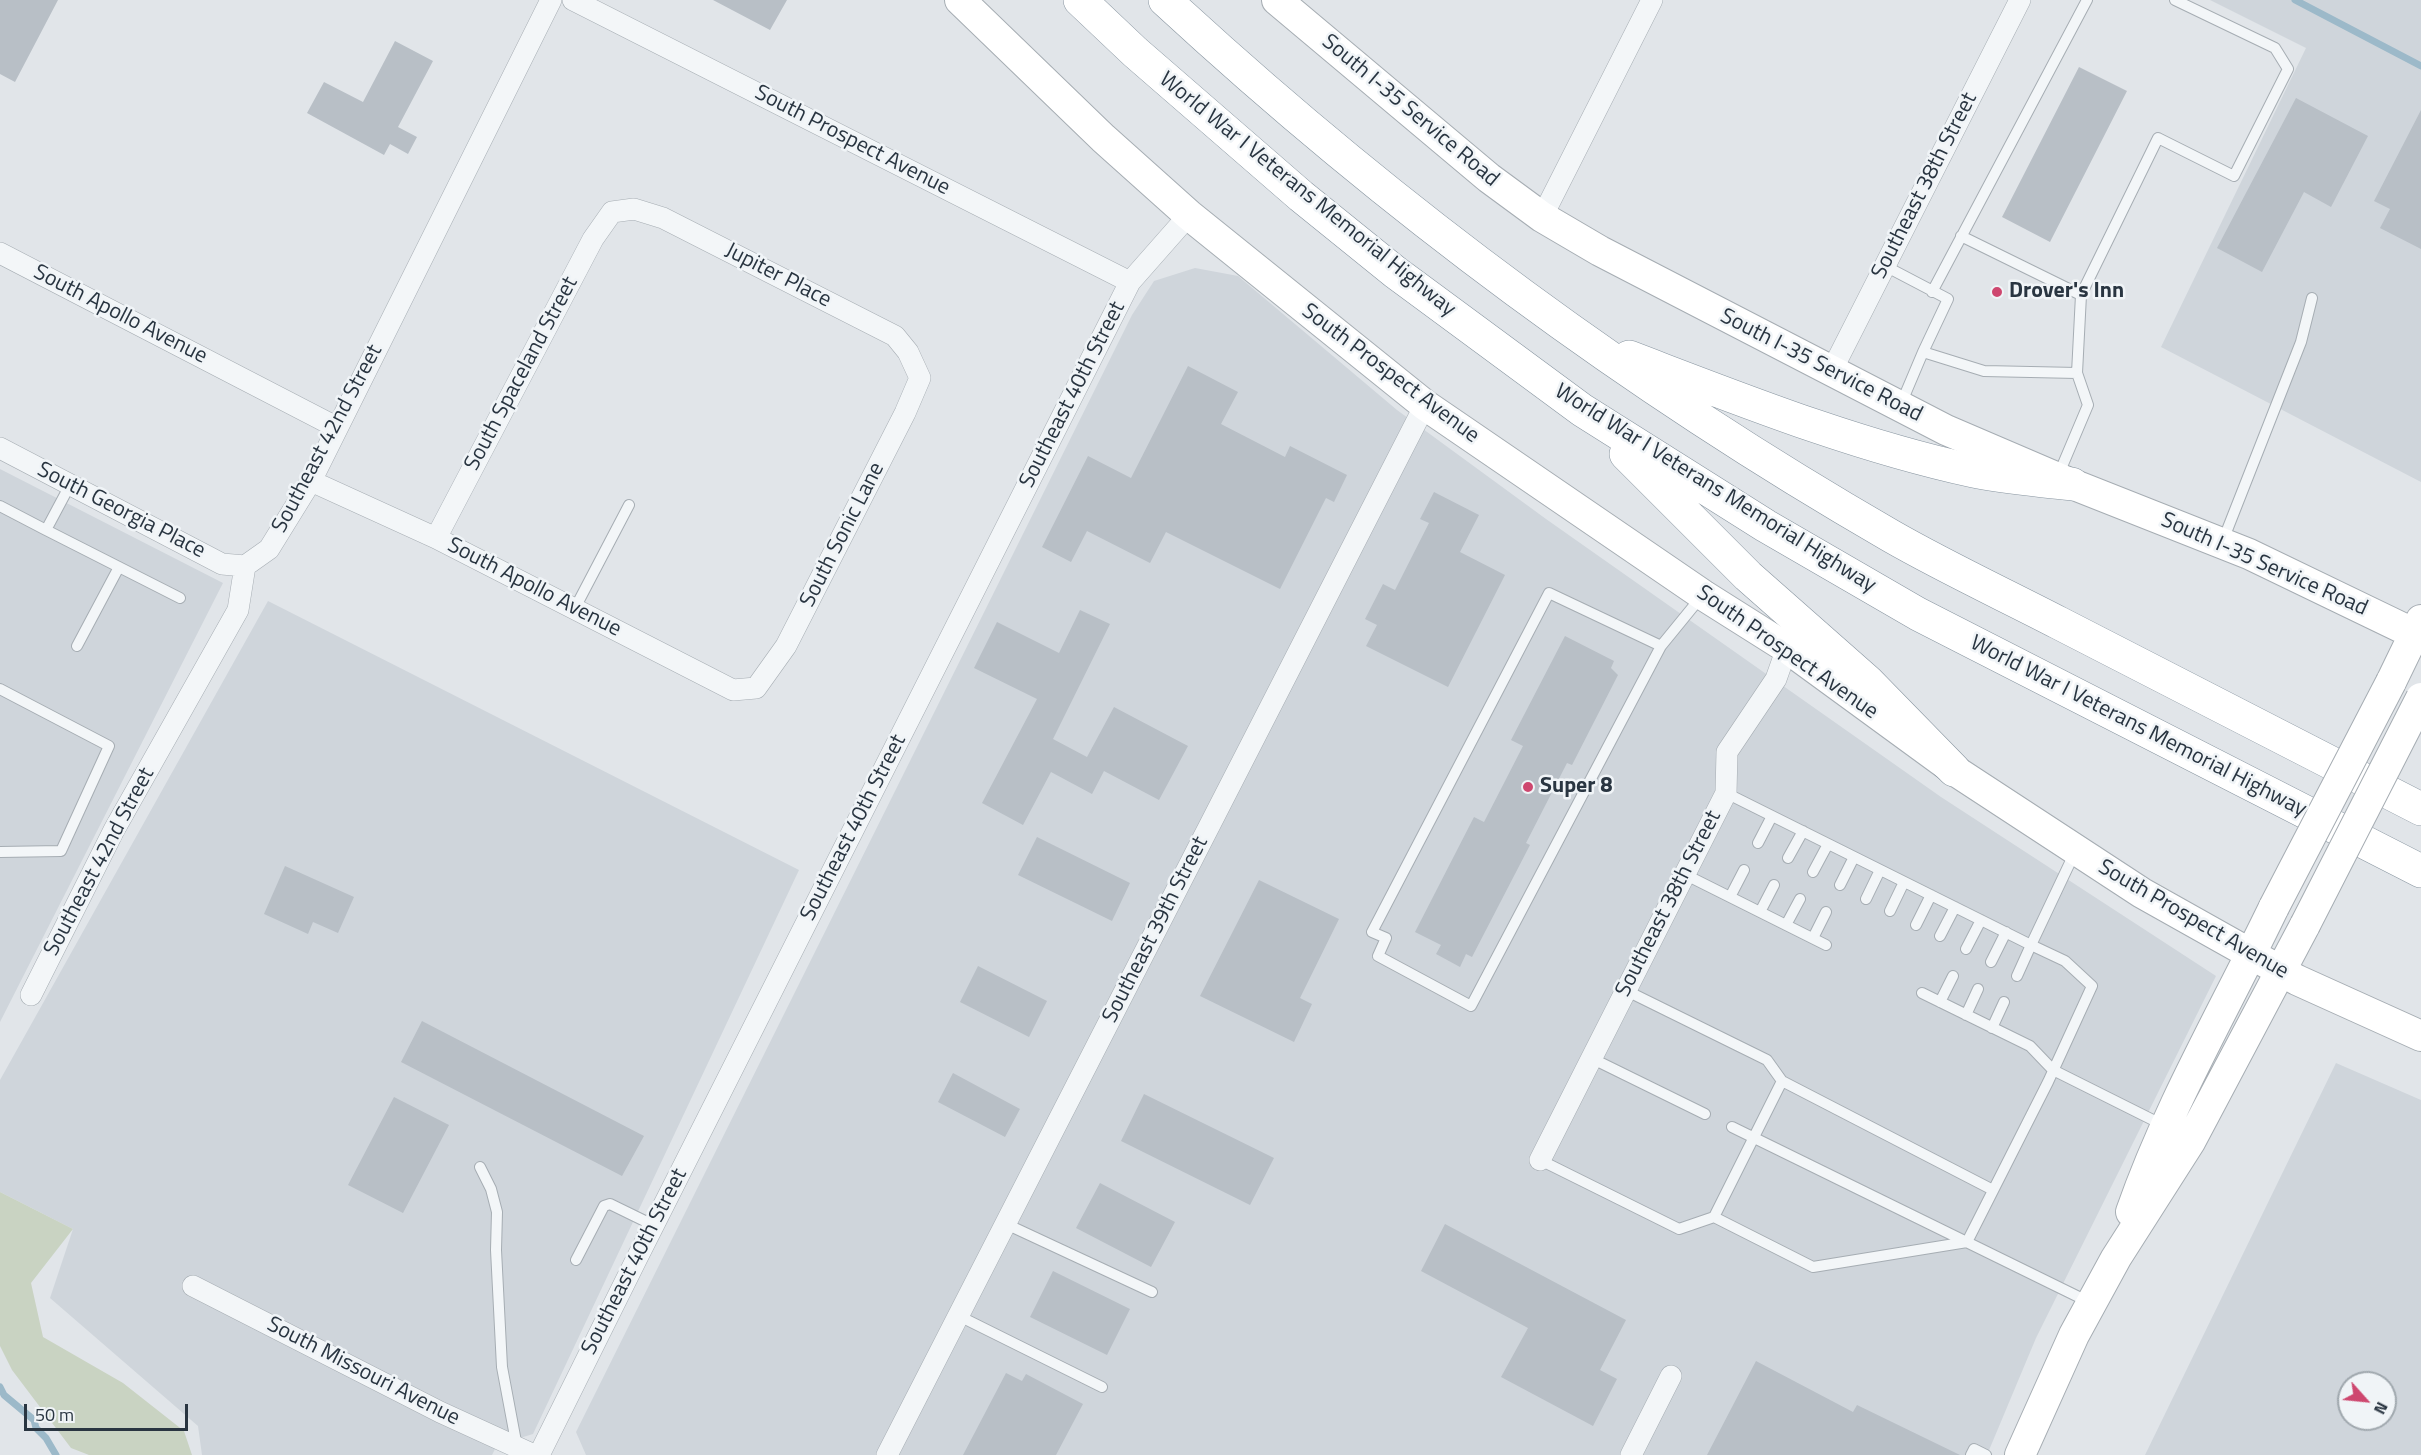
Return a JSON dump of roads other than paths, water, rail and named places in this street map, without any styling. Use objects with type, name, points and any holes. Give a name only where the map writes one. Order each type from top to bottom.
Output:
[{"type":"highway","points":[[1066,0],[1135,52]]},
{"type":"highway","name":"World War I Veterans Memorial Highway","points":[[1080,0],[1135,52],[1301,196],[1395,272],[1582,410],[1766,526],[1918,614],[2421,871]]},
{"type":"highway","points":[[1165,0],[1242,72],[1364,175],[1485,268],[1663,395],[1893,537],[2421,809]]},
{"type":"highway","points":[[1583,339],[1786,417],[1853,439],[1974,471],[2065,481]]},
{"type":"highway","points":[[1582,410],[1748,576],[1867,681],[1954,770]]},
{"type":"main road","points":[[960,0],[1094,130],[1189,215]]},
{"type":"main road","name":"South I-35 Service Road","points":[[1280,1],[1489,178],[1542,217],[1647,277],[1946,430],[2065,481],[2222,543],[2419,630]]},
{"type":"main road","name":"South Prospect Avenue","points":[[1189,215],[1425,405],[1703,595],[1787,648],[1954,770],[2151,899],[2281,971],[2421,1036]]},
{"type":"main road","points":[[2116,1258],[2148,1163],[2185,1082],[2419,630]]},
{"type":"main road","points":[[2020,1455],[2074,1335],[2116,1258],[2190,1142],[2305,925],[2421,698]]},
{"type":"street","name":"Southeast 42nd Street","points":[[31,995],[114,830],[238,610],[245,566],[269,549],[311,481],[551,0]]},
{"type":"street","name":"South Prospect Avenue","points":[[573,0],[1131,282]]},
{"type":"street","points":[[1542,217],[1652,0]]},
{"type":"street","name":"Southeast 38th Street","points":[[1831,372],[2020,0]]},
{"type":"street","name":"Jupiter Place","points":[[612,212],[634,209],[663,218],[895,336],[908,352],[920,378]]},
{"type":"street","name":"South Spaceland Street","points":[[436,538],[593,240],[612,212]]},
{"type":"street","name":"Southeast 40th Street","points":[[539,1455],[653,1225],[1131,282],[1189,215]]},
{"type":"street","name":"South Apollo Avenue","points":[[0,253],[336,427]]},
{"type":"street","name":"South Sonic Lane","points":[[756,688],[786,646],[905,413],[920,378]]},
{"type":"street","name":"Southeast 39th Street","points":[[887,1455],[1425,405]]},
{"type":"street","name":"South Georgia Place","points":[[0,448],[222,564],[245,566]]},
{"type":"street","name":"South Apollo Avenue","points":[[311,481],[436,538],[732,690],[756,688]]},
{"type":"street","name":"Southeast 38th Street","points":[[1540,1160],[1726,793],[1727,752],[1776,679],[1787,648]]},
{"type":"street","name":"South Missouri Avenue","points":[[193,1286],[440,1412],[526,1451]]},
{"type":"street","points":[[1631,1455],[1671,1376]]},
{"type":"lane","points":[[1932,292],[2087,0]]},
{"type":"lane","points":[[2065,481],[2088,405],[2077,373],[2081,295],[2158,138],[2234,176],[2288,69],[2275,48],[2175,0]]},
{"type":"lane","points":[[1961,236],[2081,295]]},
{"type":"lane","points":[[1885,266],[1948,299],[1900,406]]},
{"type":"lane","points":[[2222,543],[2301,342],[2312,298]]},
{"type":"lane","points":[[1923,352],[1984,371],[2077,373]]},
{"type":"lane","points":[[46,530],[69,484]]},
{"type":"lane","points":[[574,610],[629,504]]},
{"type":"lane","points":[[0,507],[180,598]]},
{"type":"lane","points":[[78,646],[119,567]]},
{"type":"lane","points":[[1661,646],[1549,593],[1372,933],[1386,938],[1378,956],[1471,1006],[1661,646],[1703,595]]},
{"type":"lane","points":[[0,689],[109,746],[61,850],[0,852]]},
{"type":"lane","points":[[1726,793],[2065,961],[2092,986],[1967,1242]]},
{"type":"lane","points":[[1758,843],[1772,816]]},
{"type":"lane","points":[[1788,858],[1803,831]]},
{"type":"lane","points":[[1813,872],[1828,844]]},
{"type":"lane","points":[[2017,976],[2076,851]]},
{"type":"lane","points":[[1840,885],[1854,857]]},
{"type":"lane","points":[[1730,897],[1744,870]]},
{"type":"lane","points":[[1866,899],[1881,870]]},
{"type":"lane","points":[[1684,874],[1826,945]]},
{"type":"lane","points":[[1890,911],[1904,882]]},
{"type":"lane","points":[[1760,912],[1774,885]]},
{"type":"lane","points":[[1916,925],[1931,895]]},
{"type":"lane","points":[[1786,926],[1800,899]]},
{"type":"lane","points":[[1940,936],[1955,907]]},
{"type":"lane","points":[[1813,938],[1826,912]]},
{"type":"lane","points":[[1966,950],[1981,920]]},
{"type":"lane","points":[[1991,962],[2006,932]]},
{"type":"lane","points":[[1940,1002],[1953,976]]},
{"type":"lane","points":[[1966,1015],[1978,988]]},
{"type":"lane","points":[[1625,990],[1767,1060],[1782,1081],[1994,1190]]},
{"type":"lane","points":[[1922,993],[2030,1047],[2052,1070],[2166,1126]]},
{"type":"lane","points":[[1992,1028],[2004,1002]]},
{"type":"lane","points":[[1591,1058],[1705,1114]]},
{"type":"lane","points":[[1540,1160],[1679,1229],[1714,1217],[1782,1081]]},
{"type":"lane","points":[[1732,1127],[2091,1303]]},
{"type":"lane","points":[[480,1167],[491,1189],[497,1212],[502,1367],[526,1451]]},
{"type":"lane","points":[[576,1260],[604,1206],[610,1204],[653,1225]]},
{"type":"lane","points":[[1714,1217],[1813,1267],[1967,1242]]},
{"type":"lane","points":[[1006,1224],[1152,1292]]},
{"type":"lane","points":[[959,1316],[1102,1387]]},
{"type":"lane","points":[[1971,1455],[1974,1449],[1986,1455]]},
{"type":"waterway","points":[[2295,0],[2421,66]]},
{"type":"waterway","points":[[0,1387],[4,1395],[34,1420],[36,1428],[46,1438],[56,1455]]},
{"type":"place","name":"Drover's Inn","points":[[1997,292]]},
{"type":"place","name":"Super 8","points":[[1528,787]]}]
